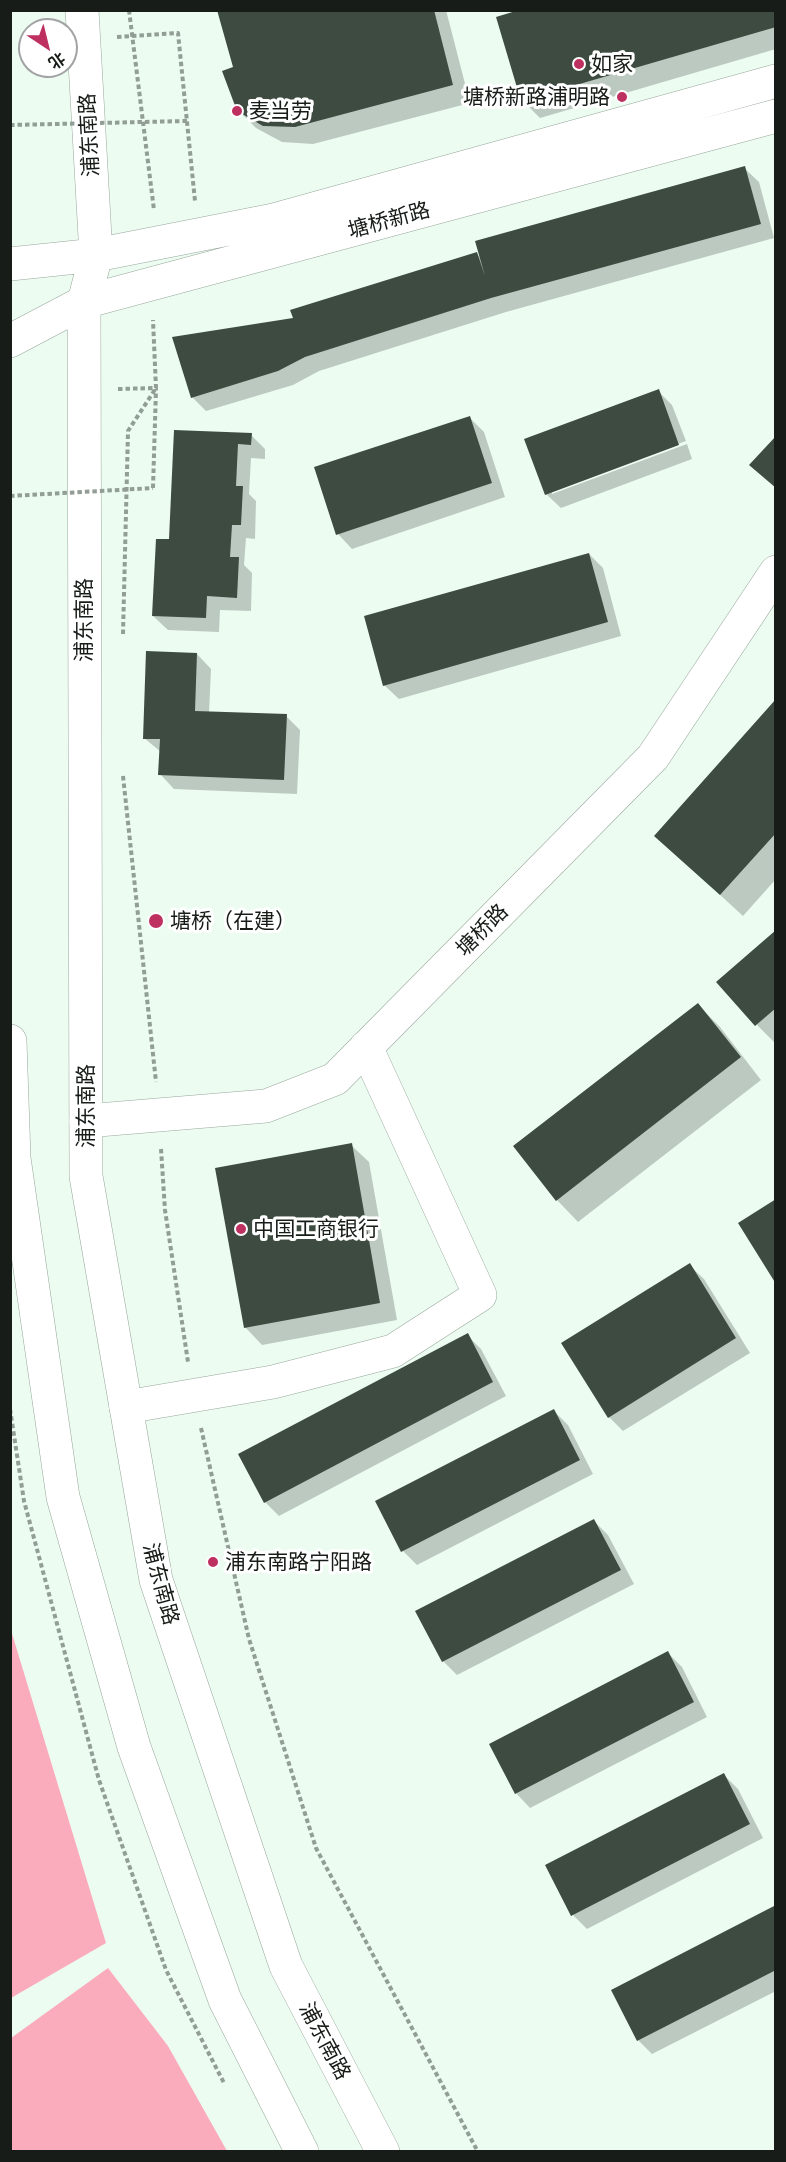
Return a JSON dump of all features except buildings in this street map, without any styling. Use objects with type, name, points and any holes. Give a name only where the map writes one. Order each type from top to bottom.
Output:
[{"type":"main road","name":"浦东南路","points":[[83,25],[96,255],[84,302],[86,1176],[156,1580],[282,1955],[383,2151]]},
{"type":"main road","name":"塘桥新路","points":[[10,264],[96,255],[274,220],[776,81]]},
{"type":"main road","name":"塘桥新路","points":[[10,341],[84,302],[776,116]]},
{"type":"main road","name":"塘桥路","points":[[86,1121],[266,1106],[335,1079],[653,757],[776,572]]},
{"type":"main road","points":[[10,1041],[14,1158],[63,1497],[134,1747],[225,2000],[302,2151]]},
{"type":"main road","points":[[126,1407],[273,1382],[393,1351],[480,1295],[366,1047]]},
{"type":"path","points":[[129,10],[154,198],[153,244]]},
{"type":"path","points":[[83,25],[133,36],[178,33],[198,235]]},
{"type":"path","points":[[10,125],[187,121]]},
{"type":"path","points":[[10,496],[153,488],[156,388],[151,284]]},
{"type":"path","points":[[84,390],[156,388]]},
{"type":"path","points":[[122,641],[129,431],[156,388]]},
{"type":"path","points":[[122,769],[159,1114],[165,1210],[194,1396],[249,1639],[316,1848],[478,2151]]},
{"type":"shaded area","points":[[10,1627],[106,1943],[11,1998],[10,1998]]},
{"type":"shaded area","points":[[108,1968],[168,2046],[227,2151],[11,2151],[11,2038]]},
{"type":"place","name":"如家","points":[[579,64]]},
{"type":"place","name":"塘桥新路浦明路","points":[[622,97]]},
{"type":"place","name":"麦当劳","points":[[237,111]]},
{"type":"place","name":"塘桥（在建）","points":[[156,921]]},
{"type":"place","name":"中国工商银行","points":[[241,1229]]},
{"type":"place","name":"浦东南路宁阳路","points":[[213,1562]]}]
